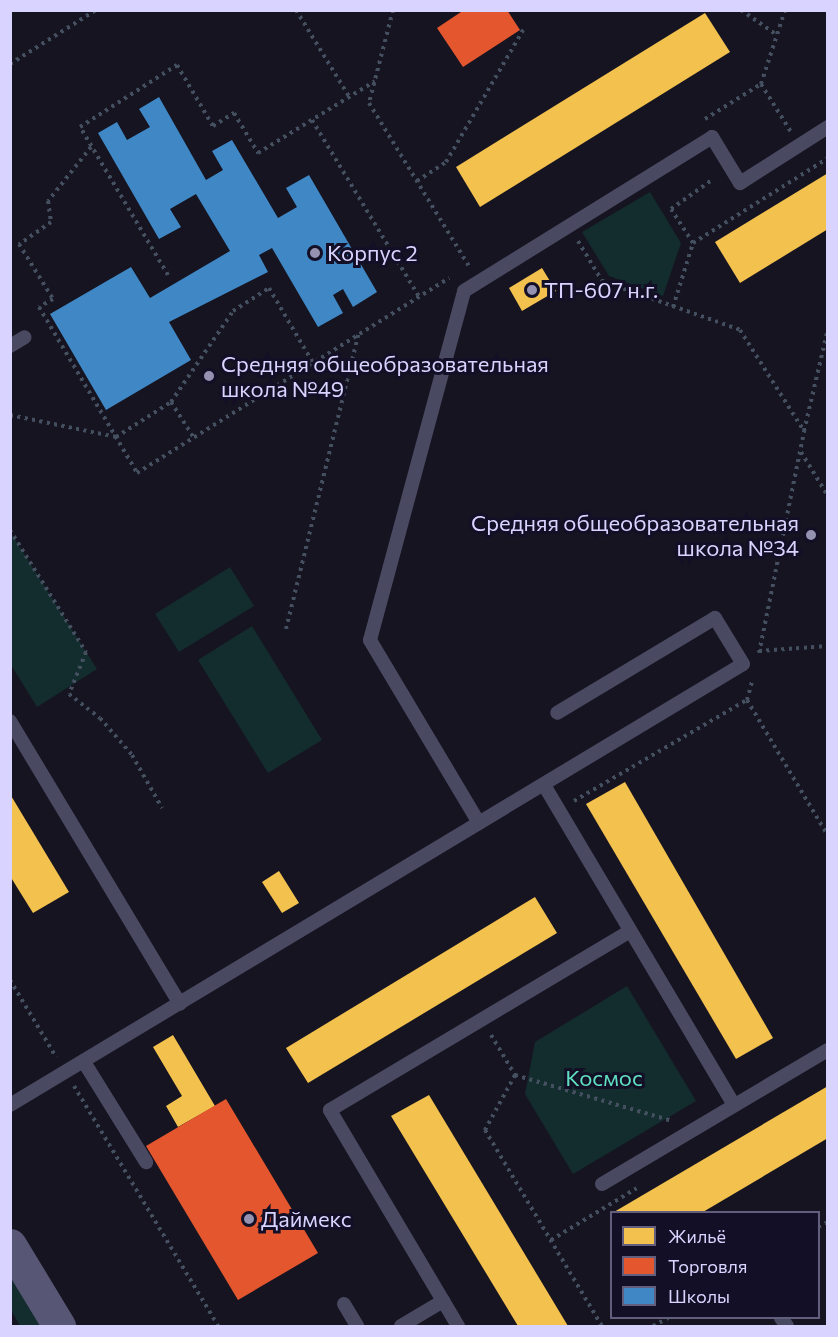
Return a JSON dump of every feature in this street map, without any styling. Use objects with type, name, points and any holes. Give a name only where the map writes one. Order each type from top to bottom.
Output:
[{"type":"main road","points":[[10,1245],[59,1326]]},
{"type":"lane","points":[[479,824],[370,640],[464,291],[712,137],[740,183],[828,127]]},
{"type":"lane","points":[[10,346],[25,337]]},
{"type":"lane","points":[[10,1105],[743,664],[715,618],[557,713]]},
{"type":"lane","points":[[10,721],[180,1004]]},
{"type":"lane","points":[[544,784],[734,1105]]},
{"type":"lane","points":[[458,1326],[330,1110],[630,931]]},
{"type":"lane","points":[[602,1184],[828,1050]]},
{"type":"lane","points":[[84,1062],[146,1162]]},
{"type":"lane","points":[[401,1326],[443,1301]]},
{"type":"lane","points":[[344,1304],[357,1326]]},
{"type":"path","points":[[10,64],[96,10]]},
{"type":"path","points":[[296,10],[350,98]]},
{"type":"path","points":[[393,10],[369,103],[469,266]]},
{"type":"path","points":[[741,10],[777,35]]},
{"type":"path","points":[[785,10],[761,84],[813,167]]},
{"type":"path","points":[[417,181],[446,162],[525,27]]},
{"type":"path","points":[[168,275],[80,127],[177,65],[213,126],[234,113],[258,153],[375,81]]},
{"type":"path","points":[[312,120],[419,297]]},
{"type":"path","points":[[91,147],[48,201],[51,222],[19,244],[53,299],[39,307],[137,473]]},
{"type":"path","points":[[693,243],[671,209],[715,181],[694,148]]},
{"type":"path","points":[[673,307],[693,243],[828,158]]},
{"type":"path","points":[[569,226],[602,281],[740,330],[804,431]]},
{"type":"path","points":[[10,415],[116,437],[171,402],[233,311],[269,288],[313,363]]},
{"type":"path","points":[[757,661],[804,431],[828,329]]},
{"type":"path","points":[[286,629],[358,335]]},
{"type":"path","points":[[171,402],[194,438]]},
{"type":"path","points":[[801,452],[828,496]]},
{"type":"path","points":[[10,530],[86,652],[69,694],[100,718],[132,755],[162,808]]},
{"type":"path","points":[[759,651],[828,646]]},
{"type":"path","points":[[754,671],[747,700],[828,836]]},
{"type":"path","points":[[574,814],[568,804],[747,700]]},
{"type":"path","points":[[10,980],[218,1326]]},
{"type":"path","points":[[482,1019],[515,1075],[683,1124],[688,1132]]},
{"type":"path","points":[[515,1075],[485,1130],[602,1326]]},
{"type":"green space","points":[[650,192],[681,243],[663,296],[609,276],[582,232]]},
{"type":"green space","points":[[11,533],[97,669],[37,707],[11,665]]},
{"type":"green space","points":[[230,567],[254,606],[179,652],[155,614]]},
{"type":"green space","points":[[252,626],[322,740],[268,773],[198,660]]},
{"type":"green space","name":"Космос","points":[[627,986],[696,1101],[573,1174],[525,1094],[535,1042]]},
{"type":"green space","points":[[10,1272],[43,1326],[20,1326],[11,1310]]},
{"type":"building: Жильё","points":[[705,13],[730,52],[480,207],[456,167]]},
{"type":"building: Жильё","points":[[828,173],[828,229],[740,283],[715,242]]},
{"type":"building: Жильё","name":"ТП-607 н.г.","points":[[542,268],[556,291],[522,311],[509,288]]},
{"type":"building: Жильё","points":[[625,782],[773,1038],[736,1059],[586,804]]},
{"type":"building: Жильё","points":[[10,794],[69,892],[33,913],[10,876]]},
{"type":"building: Жильё","points":[[279,871],[299,903],[282,913],[262,882]]},
{"type":"building: Жильё","points":[[535,897],[557,933],[308,1083],[286,1048]]},
{"type":"building: Жильё","points":[[173,1035],[215,1106],[178,1127],[166,1106],[182,1096],[153,1047]]},
{"type":"building: Жильё","points":[[828,1086],[828,1138],[705,1211],[616,1211]]},
{"type":"building: Жильё","points":[[429,1095],[568,1326],[518,1326],[391,1116]]},
{"type":"building: Торговля","points":[[464,10],[507,10],[520,30],[463,67],[437,28]]},
{"type":"building: Торговля","points":[[226,1099],[318,1253],[238,1300],[146,1146]]},
{"type":"building: Школы","name":"Корпус 2","points":[[159,97],[206,180],[223,170],[212,151],[232,140],[278,218],[297,207],[286,188],[309,175],[377,292],[353,307],[343,289],[333,295],[343,313],[318,327],[272,248],[259,255],[268,272],[169,322],[191,360],[106,410],[50,314],[131,267],[150,298],[230,251],[196,194],[170,209],[181,227],[159,239],[98,133],[117,122],[127,140],[150,127],[139,109]]},
{"type":"place","name":"Корпус 2","points":[[315,253]]},
{"type":"place","name":"ТП-607 н.г.","points":[[532,290]]},
{"type":"place","name":"Средняя общеобразовательная школа №49","points":[[209,376]]},
{"type":"place","name":"Средняя общеобразовательная школа №34","points":[[811,535]]},
{"type":"place","name":"Даймекс","points":[[249,1219]]}]
